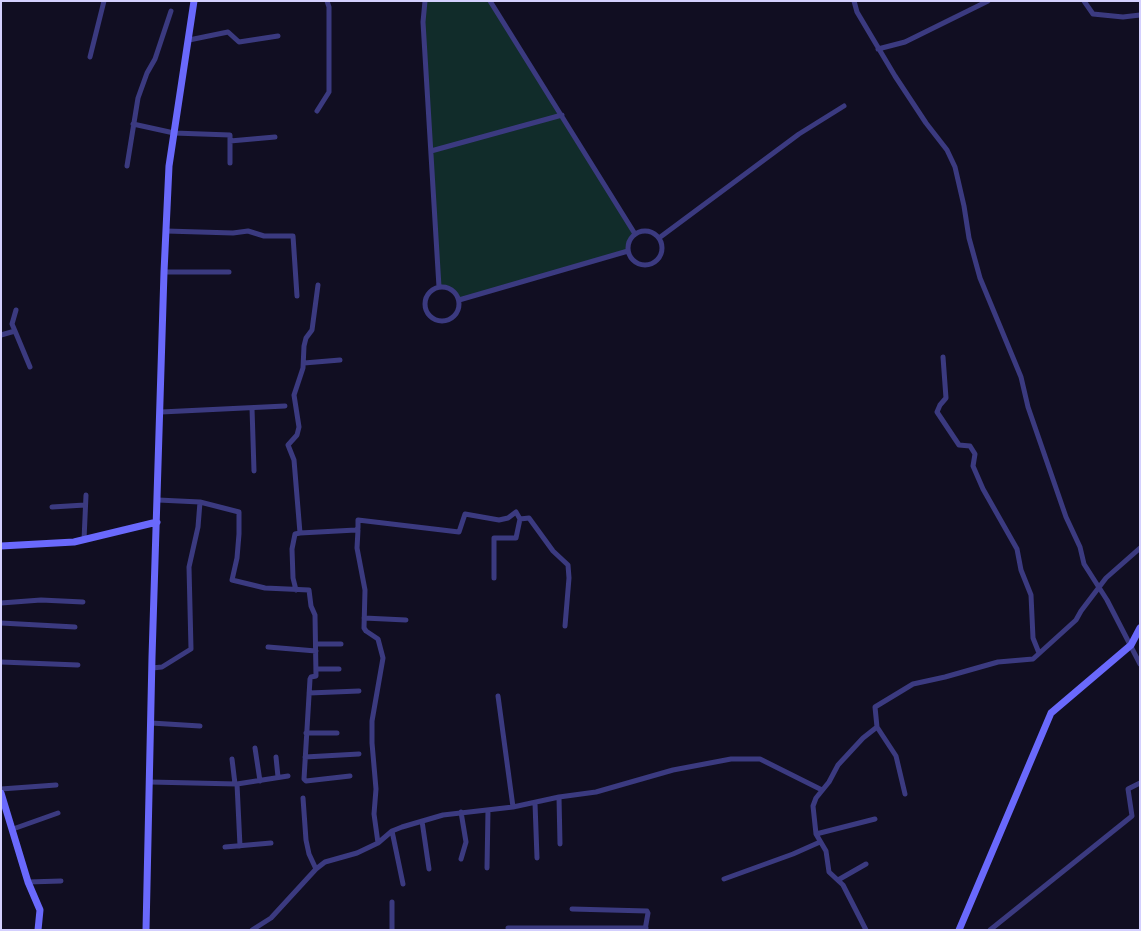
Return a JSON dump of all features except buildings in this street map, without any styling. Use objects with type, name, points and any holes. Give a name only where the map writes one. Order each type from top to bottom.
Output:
[{"type":"main road","points":[[146,930],[153,684],[152,668],[161,412],[164,272],[169,166],[194,1]]},
{"type":"main road","points":[[1,546],[84,540],[157,522]]},
{"type":"main road","points":[[959,930],[1051,713],[1131,645],[1140,628]]},
{"type":"main road","points":[[1,793],[28,882],[40,910],[38,930]]},
{"type":"street","points":[[90,57],[104,1]]},
{"type":"street","points":[[317,111],[329,92],[329,7],[327,1]]},
{"type":"street","points":[[425,1],[423,22],[438,287]]},
{"type":"street","points":[[490,1],[636,234]]},
{"type":"street","points":[[854,1],[856,12],[878,49],[926,123],[947,150],[955,167],[964,206],[969,238],[980,278],[1021,377],[1028,407],[1069,525],[1080,547],[1084,564],[1131,645],[1140,664]]},
{"type":"street","points":[[878,49],[905,42],[988,1]]},
{"type":"street","points":[[1084,1],[1093,14],[1123,17],[1140,15]]},
{"type":"street","points":[[127,166],[138,98],[147,73],[155,59],[172,11]]},
{"type":"street","points":[[189,40],[228,32],[239,42],[278,36]]},
{"type":"street","points":[[659,238],[800,134],[844,106]]},
{"type":"street","points":[[431,150],[562,115]]},
{"type":"street","points":[[133,124],[174,133],[228,134],[230,135],[230,163]]},
{"type":"street","points":[[230,141],[275,137]]},
{"type":"street","points":[[166,231],[234,233],[248,231],[264,236],[293,236],[297,296]]},
{"type":"street","points":[[648,231],[659,238],[663,251],[656,262],[649,265],[635,263],[628,251],[631,238],[636,234],[648,231]]},
{"type":"street","points":[[460,300],[628,251]]},
{"type":"street","points":[[164,272],[229,272]]},
{"type":"street","points":[[300,532],[294,460],[288,445],[297,435],[299,426],[294,395],[304,363],[306,338],[312,330],[318,285]]},
{"type":"street","points":[[438,287],[452,289],[460,300],[458,313],[447,321],[433,319],[428,314],[425,302],[428,295],[438,287]]},
{"type":"street","points":[[16,310],[12,324],[30,367]]},
{"type":"street","points":[[1,335],[15,331]]},
{"type":"street","points":[[943,357],[946,398],[940,405],[938,412],[959,445],[970,446],[975,454],[973,466],[983,489],[1017,549],[1021,570],[1031,595],[1033,638],[1039,653]]},
{"type":"street","points":[[304,363],[340,360]]},
{"type":"street","points":[[161,412],[285,406]]},
{"type":"street","points":[[252,408],[254,471]]},
{"type":"street","points":[[84,540],[86,495]]},
{"type":"street","points":[[158,500],[200,502],[239,512],[237,558],[232,580],[265,588],[309,590],[311,606],[315,614],[317,644],[316,676],[310,678],[304,777],[305,781],[350,776]]},
{"type":"street","points":[[152,668],[162,667],[191,649],[189,566],[198,527],[200,502]]},
{"type":"street","points":[[52,506],[85,505]]},
{"type":"street","points":[[378,843],[374,814],[376,789],[372,721],[383,658],[378,638],[366,631],[364,628],[365,590],[357,548],[358,520],[459,532],[465,514],[499,520],[516,512],[520,519],[516,538],[494,538],[494,578]]},
{"type":"street","points":[[520,519],[529,518],[553,551],[568,565],[569,578],[565,626]]},
{"type":"street","points":[[296,590],[293,578],[292,549],[295,534],[300,532],[358,530]]},
{"type":"street","points":[[905,794],[896,756],[877,727],[875,707],[913,684],[945,677],[998,662],[1033,659],[1076,620],[1098,587],[1106,578],[1140,548]]},
{"type":"street","points":[[1,603],[23,600],[83,602]]},
{"type":"street","points":[[364,618],[406,620]]},
{"type":"street","points":[[1,623],[75,627]]},
{"type":"street","points":[[317,644],[341,644]]},
{"type":"street","points":[[268,647],[316,651]]},
{"type":"street","points":[[1,662],[78,665]]},
{"type":"street","points":[[316,669],[339,669]]},
{"type":"street","points":[[309,693],[360,691]]},
{"type":"street","points":[[498,696],[513,807]]},
{"type":"street","points":[[151,723],[200,726]]},
{"type":"street","points":[[866,930],[843,885],[829,872],[826,852],[816,834],[813,806],[816,798],[838,765],[863,738],[877,727]]},
{"type":"street","points":[[306,733],[337,733]]},
{"type":"street","points":[[255,748],[260,781]]},
{"type":"street","points":[[305,756],[359,754]]},
{"type":"street","points":[[276,757],[278,778]]},
{"type":"street","points":[[232,759],[236,784],[240,846]]},
{"type":"street","points":[[252,930],[271,918],[316,869],[325,862],[356,853],[378,843],[392,831],[422,821],[460,812],[513,807],[559,797],[596,792],[673,770],[731,759],[760,760],[822,790]]},
{"type":"street","points":[[150,782],[236,784],[288,776]]},
{"type":"street","points":[[990,930],[1132,816],[1128,789],[1140,783]]},
{"type":"street","points":[[1,793],[56,784]]},
{"type":"street","points":[[559,797],[560,844]]},
{"type":"street","points":[[303,798],[306,840],[309,854],[316,869]]},
{"type":"street","points":[[535,803],[538,858]]},
{"type":"street","points":[[487,868],[488,810]]},
{"type":"street","points":[[460,812],[466,842],[461,859]]},
{"type":"street","points":[[13,829],[58,813]]},
{"type":"street","points":[[816,834],[875,819]]},
{"type":"street","points":[[422,821],[429,869]]},
{"type":"street","points":[[392,831],[403,884]]},
{"type":"street","points":[[724,878],[793,854],[820,842]]},
{"type":"street","points":[[225,847],[270,843]]},
{"type":"street","points":[[838,880],[866,864]]},
{"type":"street","points":[[28,882],[61,882]]},
{"type":"street","points":[[392,902],[392,930]]},
{"type":"street","points":[[508,928],[645,929],[648,913],[647,910],[572,909]]},
{"type":"green space","points":[[425,1],[490,1],[635,234],[631,238],[628,251],[459,300],[452,289],[439,287],[423,22]]}]
